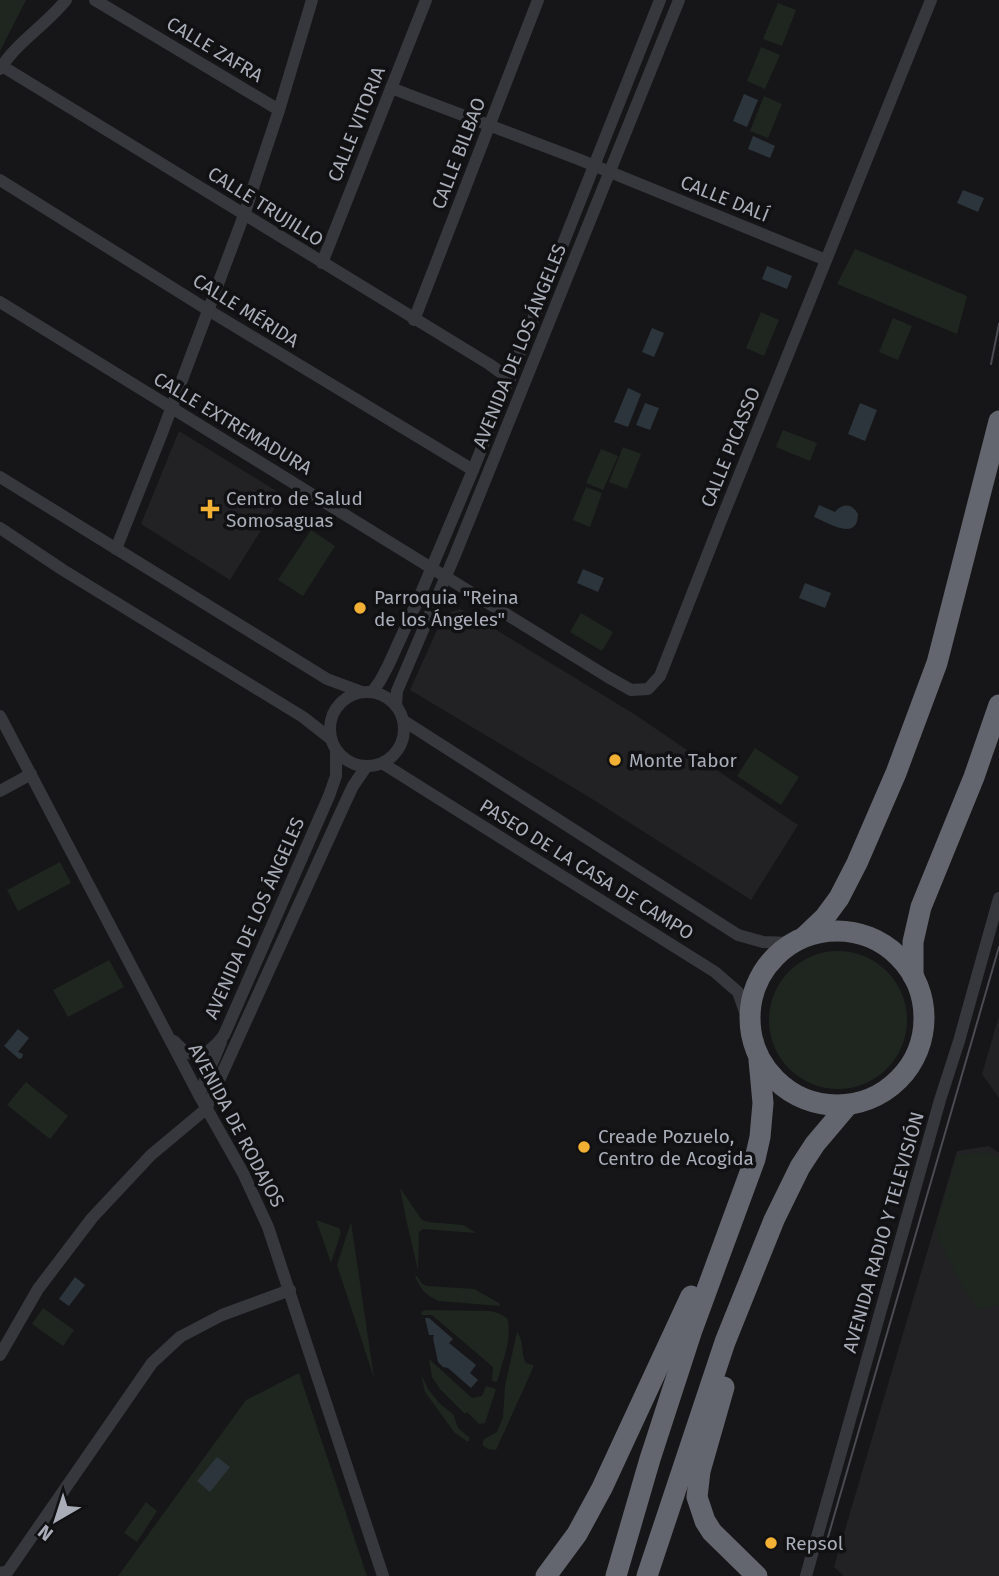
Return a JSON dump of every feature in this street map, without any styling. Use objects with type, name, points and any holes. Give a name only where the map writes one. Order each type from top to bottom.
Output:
[{"type":"highway","points":[[798,940],[822,932],[840,931],[867,936],[895,953],[913,976],[923,1002],[924,1029],[919,1048],[911,1065],[896,1083],[877,1096],[848,1105],[833,1105],[817,1103],[789,1091],[772,1077],[759,1058],[753,1044],[750,1009],[754,990],[769,963],[825,917],[839,898],[896,773],[937,663],[999,421]]},
{"type":"highway","points":[[913,976],[914,942],[920,908],[974,777],[999,705]]},
{"type":"highway","points":[[616,1576],[692,1330],[755,1159],[763,1103],[759,1058]]},
{"type":"highway","points":[[647,1576],[725,1342],[774,1220],[800,1167],[815,1144],[848,1105]]},
{"type":"highway","points":[[546,1576],[577,1534],[602,1488],[696,1284],[743,1190]]},
{"type":"highway","points":[[757,1576],[721,1542],[705,1521],[698,1497],[698,1485],[729,1369],[774,1220]]},
{"type":"street","points":[[1,68],[18,47],[54,15],[66,0]]},
{"type":"street","name":"CALLE ZAFRA","points":[[95,0],[279,110]]},
{"type":"street","points":[[116,549],[244,215],[312,0]]},
{"type":"street","name":"CALLE VITORIA","points":[[322,263],[426,0]]},
{"type":"street","name":"CALLE BILBAO","points":[[414,320],[538,0]]},
{"type":"street","name":"AVENIDA DE LOS ÁNGELES","points":[[367,692],[380,681],[388,666],[432,568],[660,0]]},
{"type":"street","name":"AVENIDA DE LOS ÁNGELES","points":[[396,706],[397,691],[446,577],[679,0]]},
{"type":"street","name":"CALLE PICASSO","points":[[446,577],[631,690],[648,689],[660,676],[931,0]]},
{"type":"street","name":"CALLE TRUJILLO","points":[[1,68],[510,379]]},
{"type":"street","name":"CALLE DALÍ","points":[[391,88],[594,165],[826,260]]},
{"type":"street","name":"CALLE MÉRIDA","points":[[0,180],[208,310],[473,470]]},
{"type":"street","name":"CALLE EXTREMADURA","points":[[0,302],[446,577]]},
{"type":"street","points":[[0,477],[327,679],[381,694],[396,706],[404,721],[401,746],[382,764],[366,767],[355,765],[344,759],[333,744],[303,717],[0,528]]},
{"type":"street","points":[[333,744],[329,726],[332,714],[349,695],[367,692]]},
{"type":"street","name":"AVENIDA DE RODAJOS","points":[[0,716],[206,1109],[243,1173],[268,1227],[383,1576]]},
{"type":"street","name":"PASEO DE LA CASA DE CAMPO","points":[[404,721],[738,935],[763,942],[798,940]]},
{"type":"street","name":"AVENIDA DE LOS ÁNGELES","points":[[168,1036],[187,1053],[200,1054],[215,1046],[224,1035],[329,796],[336,776],[333,744]]},
{"type":"street","name":"PASEO DE LA CASA DE CAMPO","points":[[382,764],[715,972],[738,992],[750,1026]]},
{"type":"street","name":"AVENIDA DE LOS ÁNGELES","points":[[206,1109],[345,803],[366,767]]},
{"type":"street","points":[[0,791],[31,774]]},
{"type":"street","name":"AVENIDA RADIO Y TELEVISIÓN","points":[[806,1576],[999,898]]},
{"type":"street","points":[[199,1095],[224,1035]]},
{"type":"street","points":[[0,1355],[38,1289],[92,1218],[151,1155],[206,1109]]},
{"type":"street","points":[[0,1573],[8,1571],[152,1363],[180,1337],[222,1315],[290,1290]]},
{"type":"shaded area","points":[[0,0],[26,0],[0,51]]},
{"type":"shaded area","points":[[778,3],[796,10],[782,46],[763,39]]},
{"type":"shaded area","points":[[761,47],[780,55],[765,89],[747,81]]},
{"type":"shaded area","points":[[744,94],[758,100],[747,127],[733,121]]},
{"type":"shaded area","points":[[764,96],[782,104],[768,138],[750,131]]},
{"type":"shaded area","points":[[753,136],[775,146],[770,158],[748,149]]},
{"type":"shaded area","points":[[963,190],[984,198],[978,212],[957,203]]},
{"type":"shaded area","points":[[855,249],[967,296],[957,334],[837,284]]},
{"type":"shaded area","points":[[767,266],[792,276],[787,289],[762,279]]},
{"type":"shaded area","points":[[761,312],[779,320],[764,356],[746,348]]},
{"type":"shaded area","points":[[893,318],[912,326],[898,360],[879,352]]},
{"type":"shaded area","points":[[652,328],[664,333],[654,357],[642,352]]},
{"type":"shaded area","points":[[628,388],[641,394],[628,427],[614,422]]},
{"type":"shaded area","points":[[645,403],[659,408],[650,430],[636,425]]},
{"type":"shaded area","points":[[860,403],[877,410],[865,441],[848,434]]},
{"type":"shaded area","points":[[783,430],[817,443],[810,461],[776,447]]},
{"type":"shaded area","name":"Centro de Salud Somosaguas","points":[[179,431],[283,495],[230,580],[141,524]]},
{"type":"shaded area","points":[[623,447],[641,454],[627,489],[609,482]]},
{"type":"shaded area","points":[[601,449],[618,456],[603,490],[586,483]]},
{"type":"shaded area","points":[[586,487],[602,493],[590,527],[573,520]]},
{"type":"shaded area","points":[[819,505],[835,512],[841,507],[850,506],[858,514],[857,522],[848,529],[827,523],[814,517]]},
{"type":"shaded area","points":[[311,530],[335,546],[303,596],[278,580]]},
{"type":"shaded area","points":[[583,569],[604,578],[598,592],[577,583]]},
{"type":"shaded area","points":[[805,583],[831,593],[825,608],[799,598]]},
{"type":"shaded area","name":"Monte Tabor","points":[[460,609],[634,714],[798,825],[751,900],[589,797],[410,690],[441,621],[446,614]]},
{"type":"shaded area","points":[[581,613],[613,632],[602,651],[570,632]]},
{"type":"shaded area","points":[[755,748],[799,777],[781,805],[737,776]]},
{"type":"shaded area","points":[[60,862],[71,883],[18,911],[7,890]]},
{"type":"shaded area","points":[[838,951],[865,956],[887,971],[902,993],[907,1020],[902,1047],[887,1069],[865,1084],[838,1089],[811,1084],[789,1069],[774,1047],[769,1020],[774,993],[789,971],[811,956]]},
{"type":"shaded area","points":[[109,960],[124,987],[68,1017],[53,990]]},
{"type":"shaded area","points":[[999,1016],[999,1098],[982,1074]]},
{"type":"shaded area","points":[[18,1029],[29,1038],[18,1052],[23,1054],[19,1059],[4,1046]]},
{"type":"shaded area","points":[[26,1082],[68,1116],[50,1139],[7,1105]]},
{"type":"shaded area","points":[[989,1146],[999,1152],[999,1576],[844,1576],[834,1567],[957,1151]]},
{"type":"shaded area","points":[[986,1152],[999,1157],[999,1305],[978,1310],[962,1286],[938,1238],[936,1226],[956,1159],[959,1155]]},
{"type":"shaded area","points":[[400,1188],[422,1220],[463,1225],[476,1233],[423,1229],[419,1232],[418,1270]]},
{"type":"shaded area","points":[[316,1220],[339,1228],[341,1232],[331,1263]]},
{"type":"shaded area","points":[[351,1222],[374,1378],[337,1265]]},
{"type":"shaded area","points":[[417,1276],[422,1284],[427,1286],[474,1289],[500,1306],[439,1301],[424,1292],[415,1277]]},
{"type":"shaded area","points":[[75,1277],[85,1285],[69,1306],[59,1299]]},
{"type":"shaded area","points":[[43,1308],[74,1330],[63,1346],[32,1324]]},
{"type":"shaded area","points":[[490,1311],[507,1318],[508,1342],[497,1382],[492,1381],[493,1367],[432,1315],[422,1315],[421,1312]]},
{"type":"shaded area","points":[[425,1318],[429,1318],[453,1339],[449,1343],[476,1365],[470,1373],[478,1380],[471,1388],[438,1362],[434,1335],[429,1335]]},
{"type":"shaded area","points":[[517,1332],[524,1359],[526,1363],[533,1365],[533,1368],[496,1450],[488,1449],[482,1445],[484,1439],[497,1432],[503,1417],[505,1386]]},
{"type":"shaded area","points":[[429,1359],[472,1398],[482,1396],[486,1386],[496,1389],[485,1423],[479,1424],[467,1412],[465,1414],[440,1389],[432,1377]]},
{"type":"shaded area","points":[[299,1373],[367,1576],[118,1576],[246,1400]]},
{"type":"shaded area","points":[[421,1374],[428,1389],[440,1404],[453,1414],[458,1428],[470,1438],[468,1442],[454,1432],[425,1392]]},
{"type":"shaded area","points":[[217,1457],[230,1467],[210,1492],[197,1481]]},
{"type":"shaded area","points":[[146,1502],[157,1511],[137,1542],[124,1533]]},
{"type":"tram line","points":[[991,364],[999,324]]},
{"type":"tram line","points":[[828,1537],[999,947]]},
{"type":"place","name":"Centro de Salud Somosaguas","points":[[210,509]]},
{"type":"place","name":"Parroquia \"Reina de los Ángeles\"","points":[[360,608]]},
{"type":"place","name":"Monte Tabor","points":[[615,760]]},
{"type":"place","name":"Creade Pozuelo, Centro de Acogida","points":[[584,1147]]},
{"type":"place","name":"Repsol","points":[[771,1543]]}]
